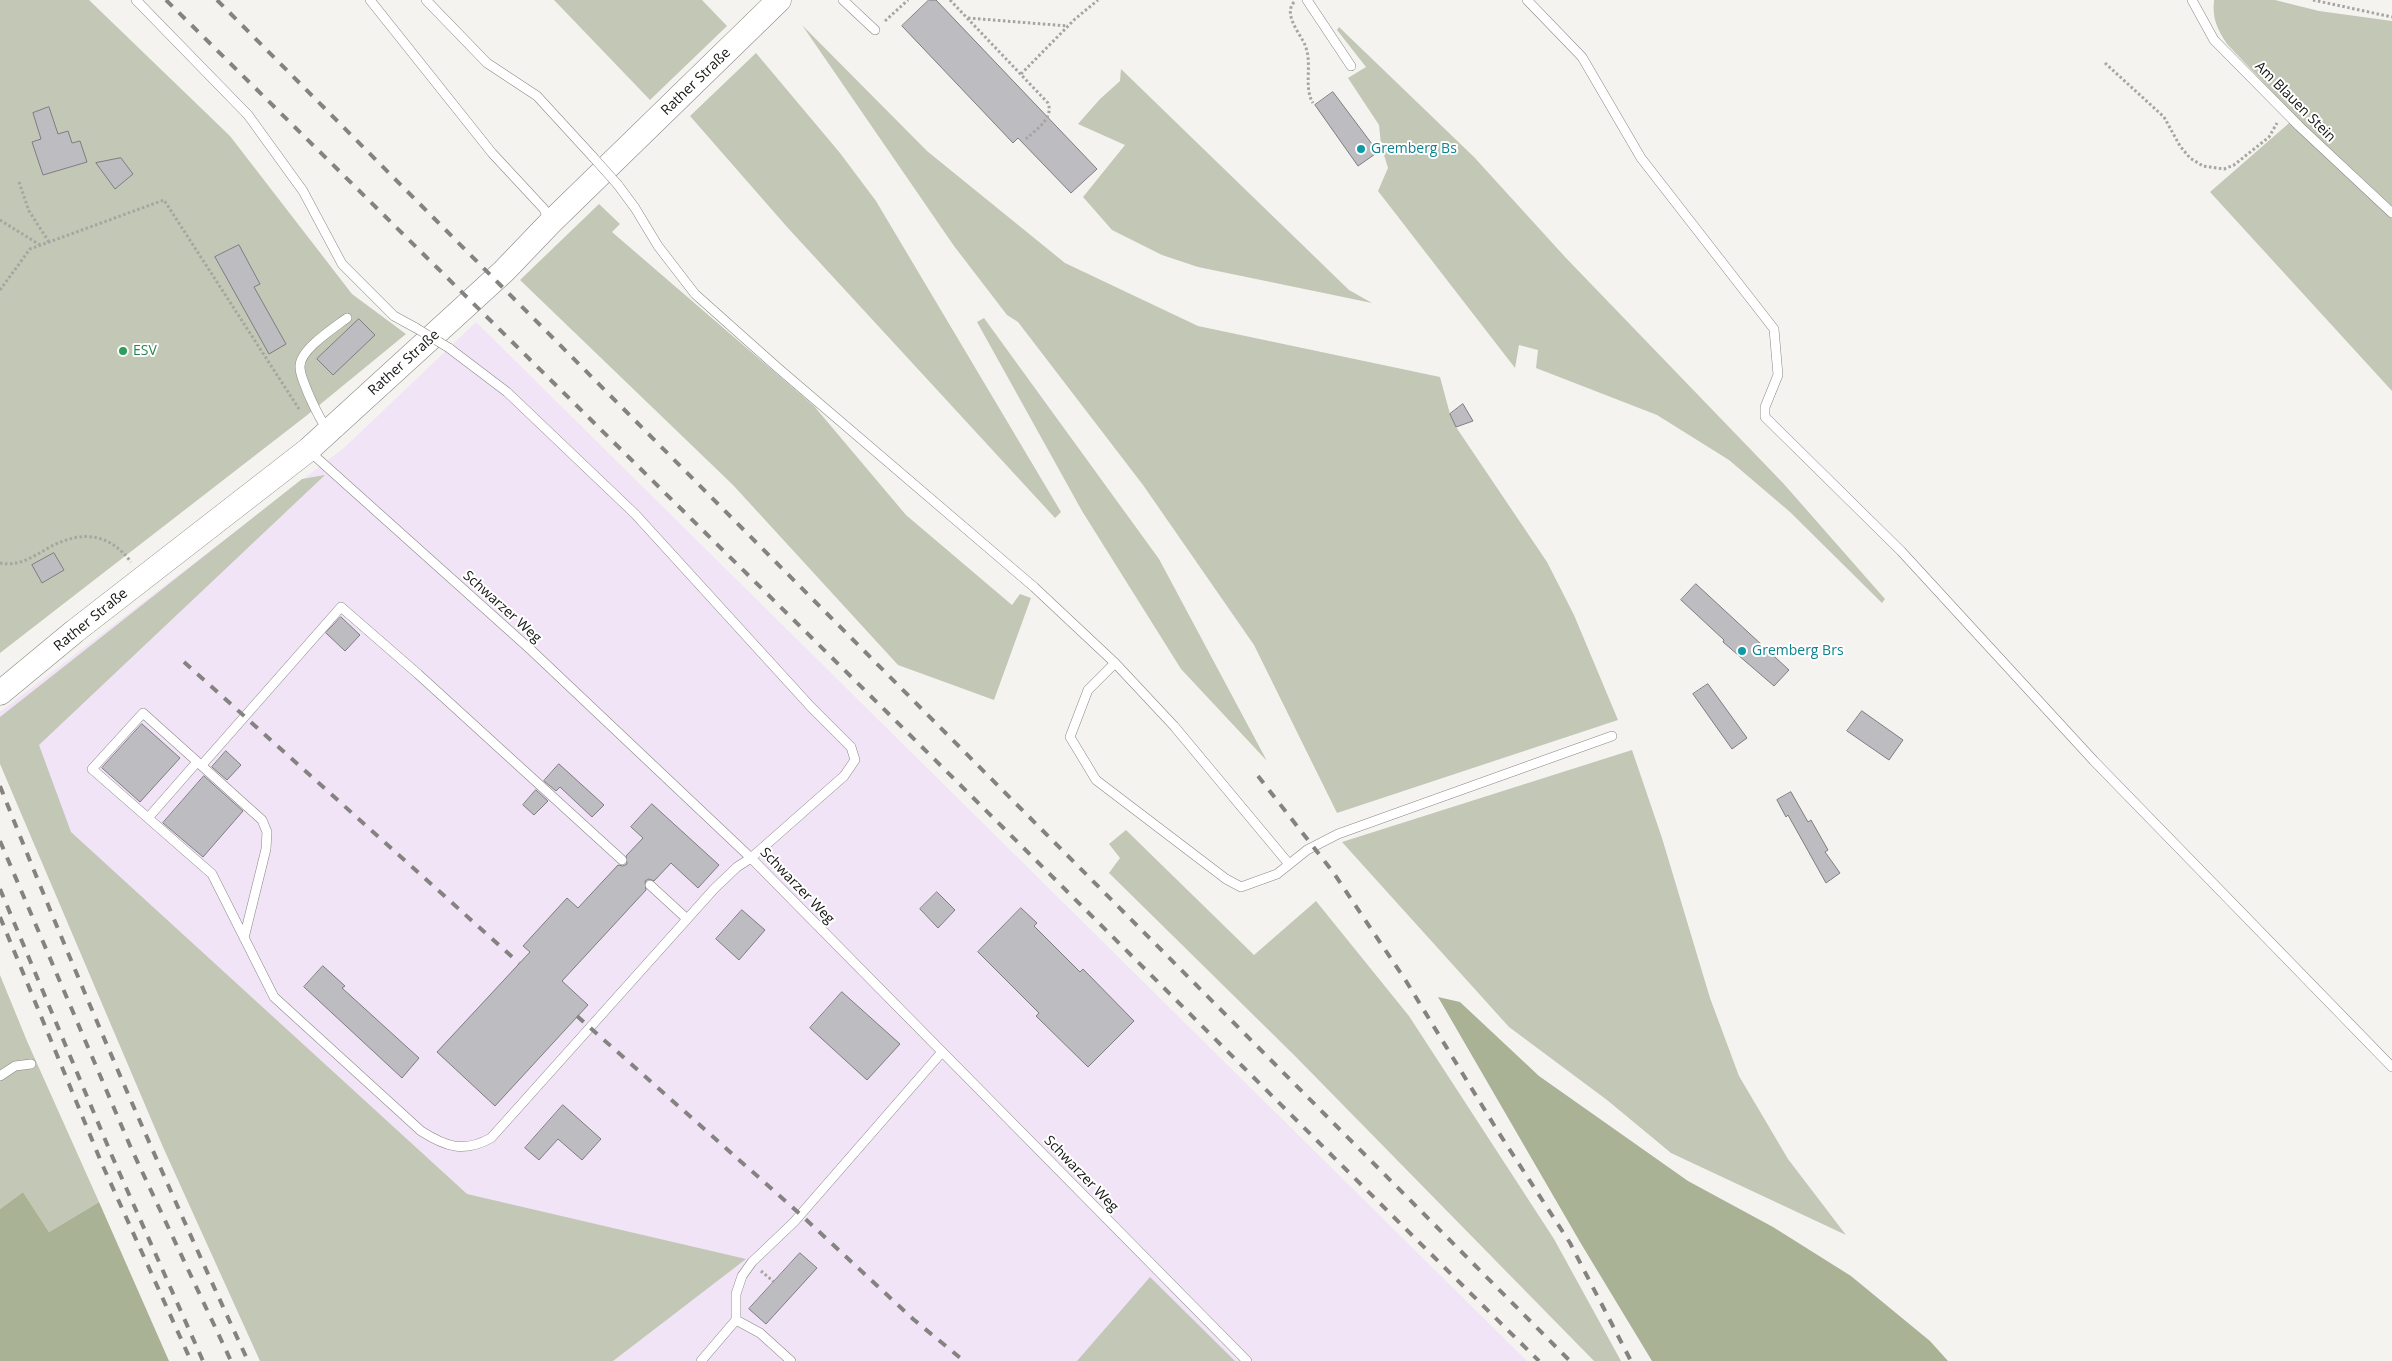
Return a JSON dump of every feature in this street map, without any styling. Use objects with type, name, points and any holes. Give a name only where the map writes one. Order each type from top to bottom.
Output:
[{"type":"street","name":"Rather Straße","points":[[0,693],[319,440],[458,314],[779,0]]},
{"type":"lane","points":[[136,0],[248,115],[303,191],[342,264],[394,316],[449,348],[506,392],[635,514],[811,707],[851,747],[855,760],[844,776],[751,858],[736,867],[491,1138],[478,1145],[463,1148],[435,1140],[421,1131],[274,997],[244,938],[212,874],[92,768],[143,713],[262,820],[267,832],[266,849],[244,938]]},
{"type":"lane","points":[[370,0],[492,153],[544,209],[550,223]]},
{"type":"lane","points":[[426,0],[487,63],[537,96],[593,157],[618,185],[635,208],[658,246],[695,294],[778,368],[1034,587],[1115,663],[1174,726],[1289,864]]},
{"type":"lane","points":[[843,0],[875,30]]},
{"type":"lane","points":[[1307,0],[1351,66]]},
{"type":"lane","points":[[1527,0],[1582,57],[1641,158],[1774,328],[1778,375],[1765,407],[1765,418],[1901,551],[2100,768],[2392,1067]]},
{"type":"lane","name":"Am Blauen Stein","points":[[2192,0],[2214,40],[2281,108],[2392,213]]},
{"type":"lane","name":"Schwarzer Weg","points":[[347,318],[314,343],[304,355],[299,365],[302,379],[321,421],[319,440],[530,650],[751,858],[1247,1361]]},
{"type":"lane","points":[[148,818],[341,607],[622,860]]},
{"type":"lane","points":[[1115,663],[1088,690],[1070,736],[1096,780],[1226,880],[1241,887],[1277,874],[1321,842],[1338,834],[1612,736]]},
{"type":"lane","points":[[650,885],[687,919]]},
{"type":"lane","points":[[700,1361],[736,1320],[736,1294],[742,1276],[752,1262],[794,1222],[942,1052]]},
{"type":"lane","points":[[0,1076],[15,1066],[31,1064]]},
{"type":"lane","points":[[736,1320],[760,1333],[791,1361]]},
{"type":"path","points":[[950,0],[1040,94],[1050,109],[1047,119],[1026,138]]},
{"type":"path","points":[[1021,74],[1098,0]]},
{"type":"path","points":[[1299,0],[1292,5],[1290,15],[1307,51],[1310,76],[1308,93],[1313,103]]},
{"type":"path","points":[[2313,0],[2392,16]]},
{"type":"path","points":[[875,30],[906,1]]},
{"type":"path","points":[[968,18],[1069,26]]},
{"type":"path","points":[[2105,63],[2164,117],[2180,146],[2190,158],[2203,166],[2224,168],[2234,165],[2269,137],[2276,127],[2281,108]]},
{"type":"path","points":[[19,182],[29,211],[49,242]]},
{"type":"path","points":[[0,290],[30,249],[164,200],[319,440]]},
{"type":"path","points":[[0,220],[40,245]]},
{"type":"path","points":[[0,563],[20,563],[53,546],[79,537],[93,536],[120,548],[144,578]]},
{"type":"shaded area","points":[[476,322],[1527,1361],[260,1361],[163,1147],[94,985],[106,968],[0,739],[0,712],[345,447]]},
{"type":"green space","points":[[0,0],[89,0],[230,136],[352,294],[406,334],[306,416],[0,653]]},
{"type":"green space","points":[[554,0],[702,0],[727,26],[650,100]]},
{"type":"green space","points":[[2214,0],[2275,0],[2319,11],[2392,21],[2392,391],[2210,192],[2296,117],[2227,44],[2216,23]]},
{"type":"green space","points":[[802,25],[927,151],[1065,263],[1198,326],[1440,377],[1450,414],[1456,427],[1547,562],[1574,615],[1618,720],[1337,813],[1254,645],[1143,485],[1018,322],[1007,315],[954,246]]},
{"type":"green space","points":[[1339,27],[1474,157],[1566,258],[1783,483],[1885,599],[1882,603],[1790,512],[1729,460],[1657,415],[1536,368],[1538,350],[1519,345],[1515,368],[1378,191],[1388,168],[1381,145],[1379,125],[1348,78],[1366,67],[1337,30]]},
{"type":"green space","points":[[756,53],[840,153],[876,201],[1061,512],[1055,518],[787,227],[690,116]]},
{"type":"green space","points":[[1121,69],[1349,290],[1372,303],[1198,267],[1162,255],[1112,230],[1083,197],[1125,145],[1078,124],[1100,99],[1120,81]]},
{"type":"green space","points":[[599,204],[620,224],[612,232],[814,406],[906,515],[1012,605],[1020,594],[1031,598],[994,700],[898,665],[733,485],[520,280]]},
{"type":"green space","points":[[984,318],[1159,559],[1267,761],[1181,669],[1082,511],[977,322]]},
{"type":"green space","points":[[325,475],[39,745],[71,832],[467,1194],[746,1259],[613,1361],[260,1361],[163,1147],[0,764],[0,717],[302,479]]},
{"type":"green space","points":[[1632,750],[1662,838],[1710,998],[1739,1076],[1788,1159],[1846,1235],[1671,1153],[1607,1100],[1509,1027],[1342,842]]},
{"type":"green space","points":[[1126,830],[1254,955],[1316,901],[1409,1016],[1554,1239],[1621,1361],[1594,1361],[1295,1056],[1109,873],[1120,858],[1109,844]]},
{"type":"green space","points":[[0,975],[27,1041],[99,1202],[49,1232],[23,1192],[0,1209]]},
{"type":"green space","points":[[1438,997],[1460,1002],[1539,1076],[1688,1181],[1773,1227],[1851,1276],[1930,1341],[1948,1361],[1652,1361],[1580,1242]]},
{"type":"green space","points":[[23,1192],[49,1232],[99,1202],[169,1361],[0,1361],[0,1209]]},
{"type":"green space","points":[[1150,1277],[1234,1360],[1235,1361],[1077,1361]]},
{"type":"building","points":[[929,0],[936,0],[1097,169],[1071,193],[1018,138],[1013,143],[902,26]]},
{"type":"building","points":[[1333,92],[1378,152],[1358,166],[1315,105]]},
{"type":"building","points":[[49,107],[58,134],[68,131],[72,143],[80,141],[87,162],[43,175],[32,142],[41,139],[33,113]]},
{"type":"building","points":[[121,158],[133,174],[115,189],[96,163]]},
{"type":"building","points":[[239,245],[260,284],[254,287],[286,344],[269,354],[215,257]]},
{"type":"building","points":[[359,319],[375,335],[333,375],[317,359]]},
{"type":"building","points":[[1463,404],[1473,421],[1456,427],[1450,414]]},
{"type":"building","points":[[54,553],[64,570],[42,583],[32,565]]},
{"type":"building","points":[[1696,584],[1789,670],[1774,686],[1723,642],[1724,640],[1681,600]]},
{"type":"building","points":[[341,617],[360,635],[345,651],[326,633]]},
{"type":"building","points":[[1708,684],[1747,738],[1732,749],[1693,694]]},
{"type":"building","points":[[1862,711],[1903,740],[1889,760],[1847,731]]},
{"type":"building","points":[[142,724],[180,758],[140,802],[102,768]]},
{"type":"building","points":[[226,751],[241,765],[227,780],[212,767]]},
{"type":"building","points":[[559,764],[604,805],[592,817],[560,787],[556,791],[544,781]]},
{"type":"building","points":[[204,776],[243,811],[203,857],[163,823]]},
{"type":"building","points":[[536,790],[548,801],[534,815],[523,805]]},
{"type":"building","points":[[1791,792],[1808,822],[1811,820],[1828,850],[1825,852],[1840,873],[1826,883],[1788,815],[1786,817],[1777,800]]},
{"type":"building","points":[[652,804],[719,865],[698,888],[671,863],[654,881],[649,879],[645,881],[646,890],[562,981],[588,1005],[495,1106],[437,1052],[530,952],[523,946],[567,898],[578,908],[618,865],[623,866],[627,864],[626,856],[643,838],[631,827]]},
{"type":"building","points":[[937,892],[955,910],[938,928],[920,909]]},
{"type":"building","points":[[1021,908],[1037,923],[1034,926],[1080,972],[1083,969],[1134,1021],[1088,1067],[1036,1016],[1039,1013],[978,952]]},
{"type":"building","points":[[742,910],[765,930],[739,960],[716,939]]},
{"type":"building","points":[[323,966],[345,986],[342,988],[419,1058],[402,1078],[304,987]]},
{"type":"building","points":[[842,992],[900,1044],[867,1080],[810,1028]]},
{"type":"building","points":[[563,1105],[601,1139],[582,1160],[558,1139],[539,1160],[525,1148]]},
{"type":"building","points":[[800,1253],[817,1268],[766,1324],[749,1309]]},
{"type":"railway","points":[[166,0],[907,732],[1539,1361]]},
{"type":"railway","points":[[217,0],[1570,1361]]},
{"type":"railway","points":[[184,662],[519,963]]},
{"type":"railway","points":[[1258,776],[1333,872],[1406,981],[1497,1130],[1570,1243],[1631,1361]]},
{"type":"railway","points":[[0,786],[120,1075],[248,1361]]},
{"type":"railway","points":[[0,841],[131,1148],[231,1361]]},
{"type":"railway","points":[[0,889],[112,1156],[203,1361]]},
{"type":"railway","points":[[0,917],[102,1164],[191,1361]]},
{"type":"railway","points":[[577,1016],[800,1214],[913,1319],[964,1361]]},
{"type":"place","name":"Gremberg Bs","points":[[1361,149]]},
{"type":"place","name":"ESV","points":[[123,351]]},
{"type":"place","name":"Gremberg Brs","points":[[1742,651]]}]
